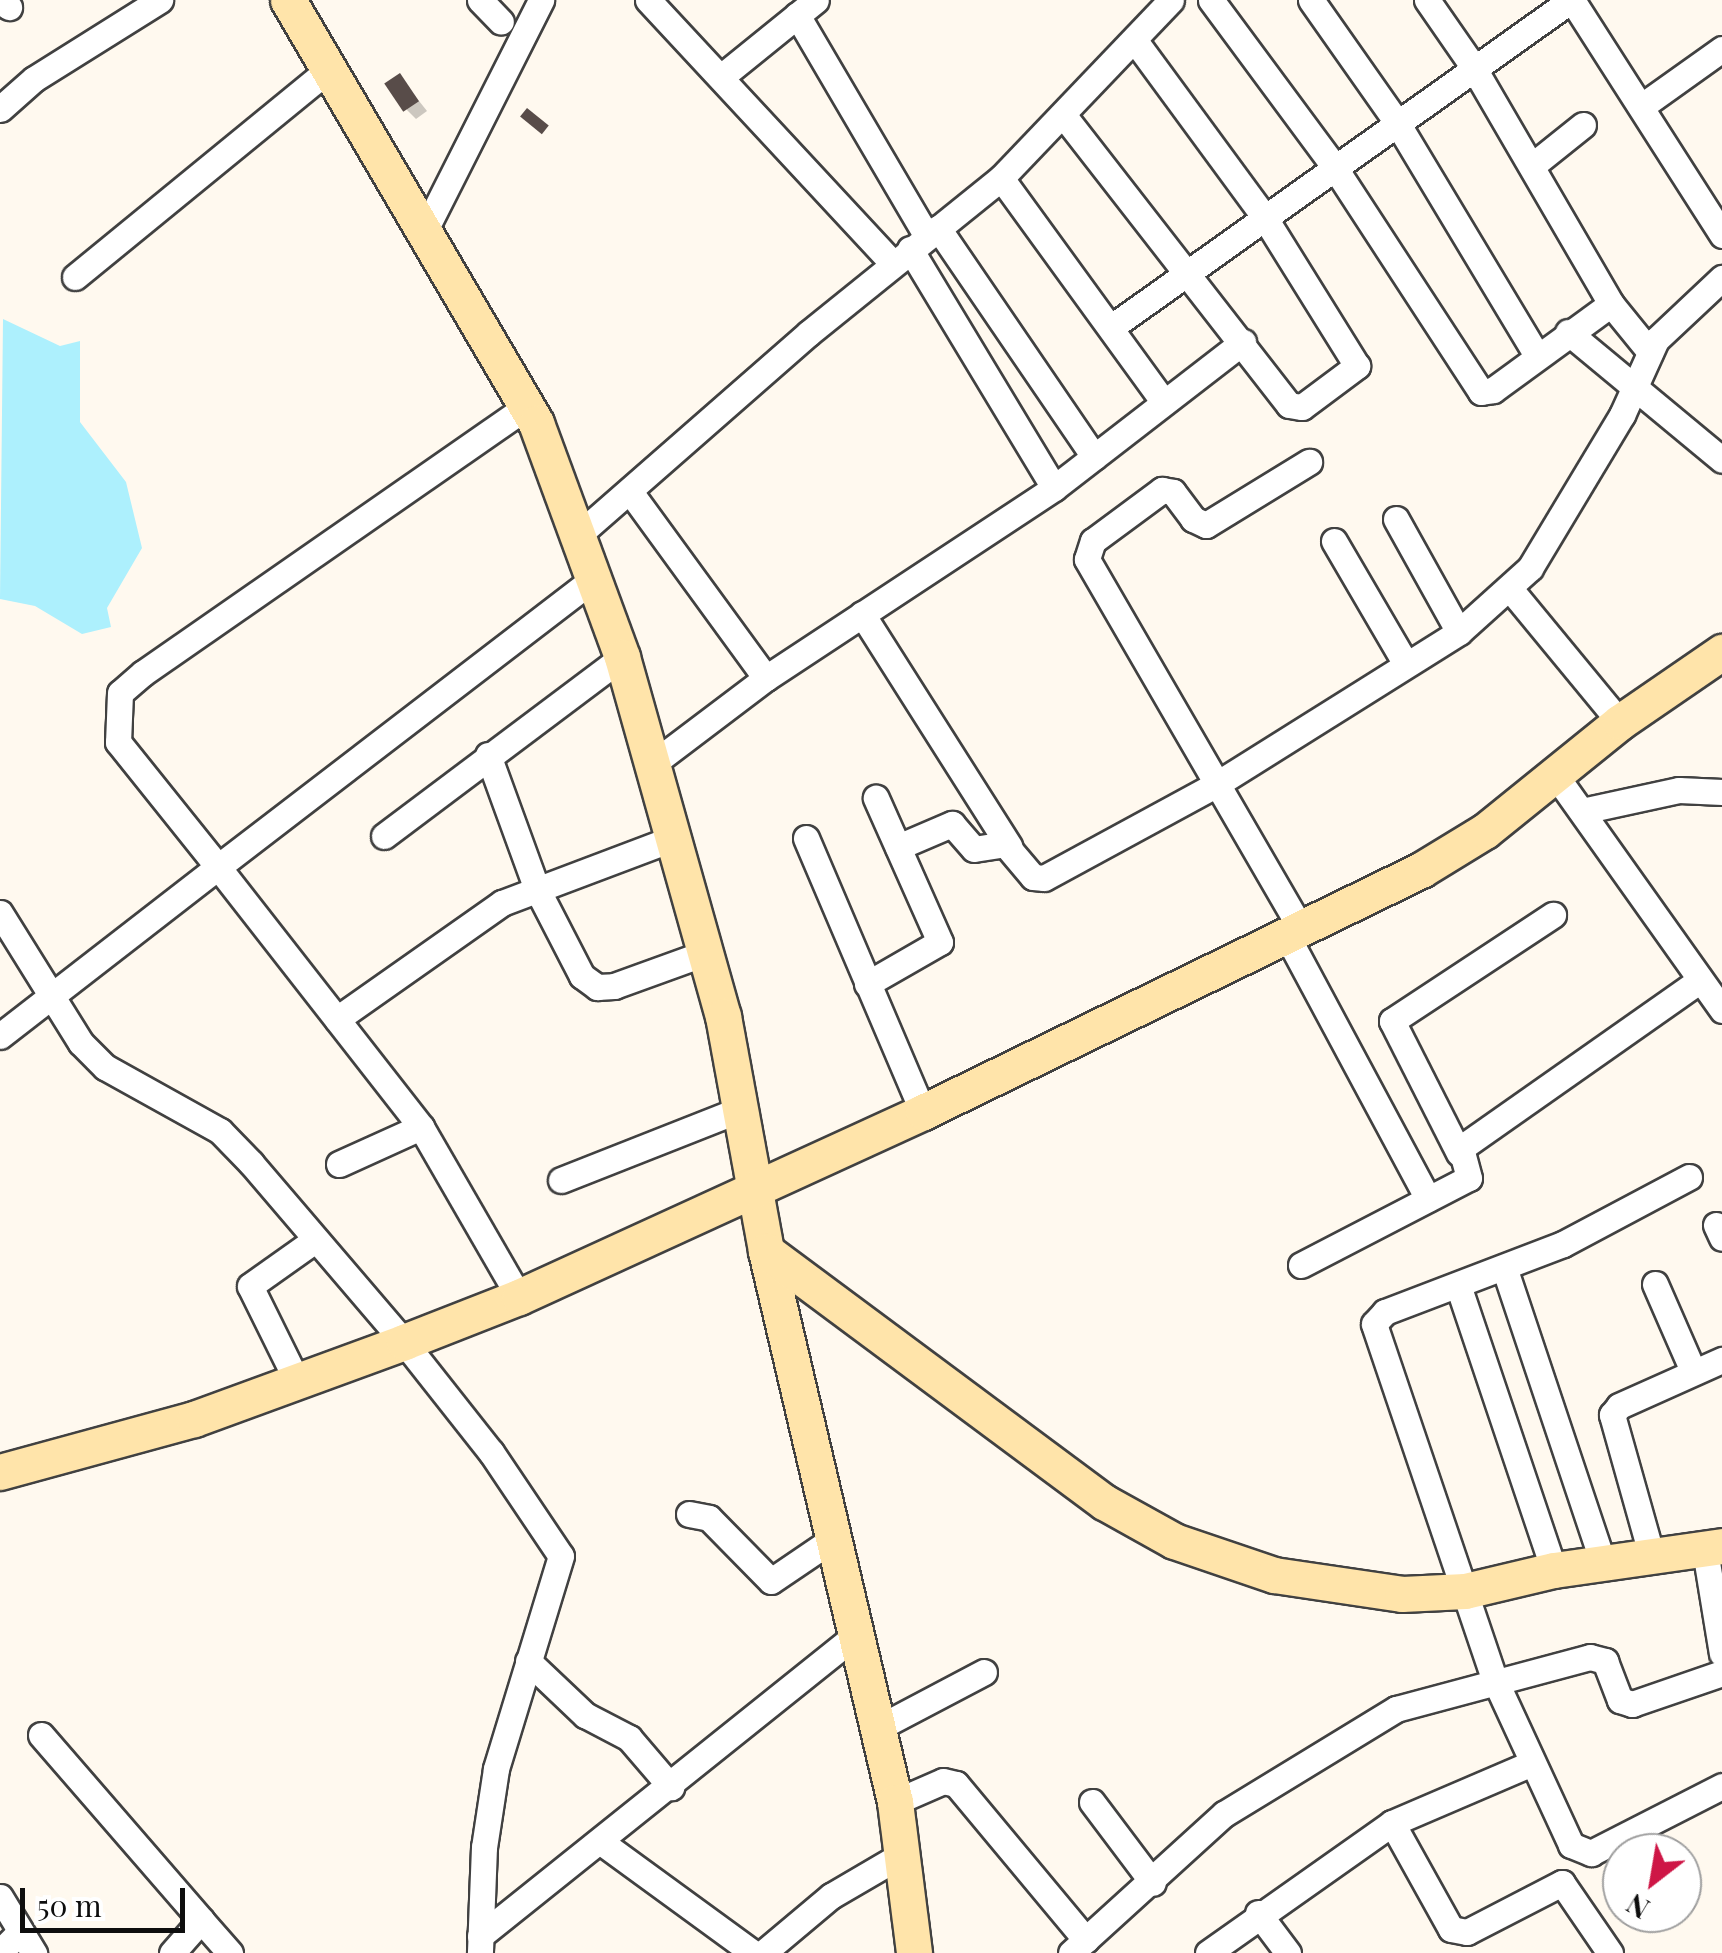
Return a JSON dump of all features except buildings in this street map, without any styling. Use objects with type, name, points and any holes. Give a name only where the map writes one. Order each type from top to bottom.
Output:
[{"type":"street","points":[[0,110],[34,79],[160,0]]},
{"type":"street","points":[[480,0],[501,22]]},
{"type":"street","points":[[424,232],[542,0]]},
{"type":"street","points":[[648,0],[721,77],[917,244],[1094,457]]},
{"type":"street","points":[[578,536],[917,244],[1001,178],[1171,0]]},
{"type":"street","points":[[1211,0],[1333,165],[1480,392],[1611,304]]},
{"type":"street","points":[[1312,0],[1396,121],[1537,356]]},
{"type":"street","points":[[1427,0],[1532,164],[1611,304],[1650,352]]},
{"type":"street","points":[[1113,326],[1190,274],[1264,215],[1472,65],[1571,0],[1722,235]]},
{"type":"street","points":[[290,1],[526,407],[596,577],[622,657],[677,837],[705,953],[766,1251],[895,1802],[914,1953]]},
{"type":"street","points":[[721,77],[806,7],[917,244],[1054,488]]},
{"type":"street","points":[[1064,116],[1297,409],[1358,362],[1264,215],[1135,42]]},
{"type":"street","points":[[1642,106],[1722,49]]},
{"type":"street","points":[[75,277],[328,70]]},
{"type":"street","points":[[1532,164],[1583,126]]},
{"type":"street","points":[[1001,178],[1113,326],[1164,402]]},
{"type":"street","points":[[862,614],[1009,846],[1030,874],[1044,878],[1217,784],[1459,632],[1511,590],[1554,529],[1650,352],[1722,278]]},
{"type":"street","points":[[1568,332],[1636,384],[1722,460]]},
{"type":"street","points":[[655,762],[766,678],[1054,488],[1243,342]]},
{"type":"street","points":[[520,1296],[420,1127],[118,742],[120,693],[526,407]]},
{"type":"street","points":[[1309,462],[1206,524],[1193,520],[1173,492],[1162,490],[1088,550],[1089,566],[1217,784],[1428,1199]]},
{"type":"street","points":[[631,492],[766,678]]},
{"type":"street","points":[[1396,519],[1459,632]]},
{"type":"street","points":[[1334,541],[1406,664]]},
{"type":"street","points":[[0,1036],[596,577]]},
{"type":"street","points":[[1511,590],[1620,722]]},
{"type":"street","points":[[0,1472],[90,1450],[298,1382],[404,1342],[520,1296],[924,1112],[1421,870],[1556,776],[1620,722],[1722,652]]},
{"type":"street","points":[[384,836],[622,657]]},
{"type":"street","points":[[488,755],[536,887],[570,959],[596,986],[705,953]]},
{"type":"street","points":[[1556,776],[1722,1010]]},
{"type":"street","points":[[1582,812],[1679,790],[1722,792]]},
{"type":"street","points":[[868,984],[940,942],[876,798]]},
{"type":"street","points":[[898,847],[952,824],[978,850],[1009,846]]},
{"type":"street","points":[[336,1019],[470,923],[536,887],[677,837]]},
{"type":"street","points":[[806,838],[924,1112]]},
{"type":"street","points":[[0,912],[9,935],[54,992],[82,1043],[105,1067],[220,1131],[404,1342],[491,1452],[560,1556],[489,1805],[480,1945]]},
{"type":"street","points":[[1301,1265],[1471,1176],[1392,1021],[1553,915]]},
{"type":"street","points":[[1459,1153],[1700,980]]},
{"type":"street","points":[[560,1180],[739,1110]]},
{"type":"street","points":[[338,1164],[420,1127]]},
{"type":"street","points":[[1689,1177],[1505,1270],[1385,1312],[1374,1324],[1494,1678],[1571,1845],[1586,1854],[1722,1786]]},
{"type":"street","points":[[298,1382],[250,1286],[315,1240]]},
{"type":"street","points":[[766,1251],[1104,1502],[1174,1541],[1274,1575],[1340,1589],[1464,1591],[1554,1570],[1714,1548],[1722,1654]]},
{"type":"street","points":[[1505,1270],[1604,1566]]},
{"type":"street","points":[[1655,1284],[1693,1371]]},
{"type":"street","points":[[1459,1288],[1554,1570]]},
{"type":"street","points":[[1652,1557],[1612,1415],[1693,1371],[1722,1360]]},
{"type":"street","points":[[689,1514],[709,1518],[771,1581],[833,1540]]},
{"type":"street","points":[[480,1945],[856,1635]]},
{"type":"street","points":[[895,1802],[943,1781],[956,1784],[1079,1947],[1257,1789],[1370,1721],[1494,1678],[1598,1657],[1609,1666],[1620,1700],[1632,1704],[1722,1673]]},
{"type":"street","points":[[528,1661],[585,1715],[630,1738],[671,1787]]},
{"type":"street","points":[[876,1729],[984,1672]]},
{"type":"street","points":[[41,1735],[230,1953]]},
{"type":"street","points":[[1210,1953],[1258,1913],[1392,1823],[1532,1763]]},
{"type":"street","points":[[1092,1802],[1153,1883]]},
{"type":"street","points":[[1392,1823],[1451,1929],[1467,1932],[1562,1883],[1610,1953]]},
{"type":"street","points":[[602,1842],[752,1953]]},
{"type":"street","points":[[763,1953],[832,1896],[903,1854]]},
{"type":"street","points":[[0,1896],[27,1942],[0,1952]]},
{"type":"street","points":[[1258,1913],[1288,1953]]},
{"type":"street","points":[[172,1953],[201,1920]]},
{"type":"water","points":[[3,319],[60,346],[80,341],[80,422],[126,482],[142,548],[107,608],[111,627],[82,634],[35,606],[0,599]]}]
